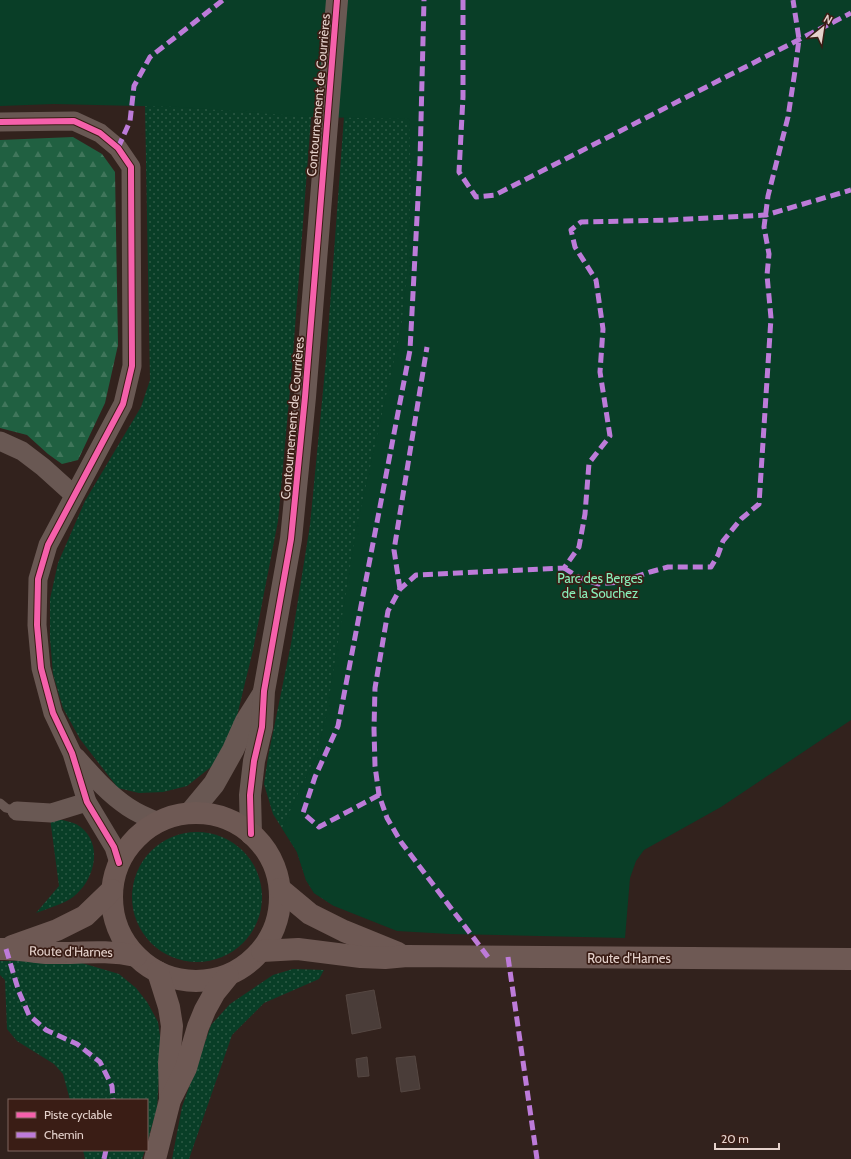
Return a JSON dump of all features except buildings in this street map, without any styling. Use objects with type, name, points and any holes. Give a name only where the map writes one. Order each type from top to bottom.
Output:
[{"type":"main road","points":[[190,813],[207,814],[223,818],[238,824],[252,834],[271,859],[277,874],[280,889],[280,906],[277,922],[271,937],[262,951],[246,965],[228,976],[210,981],[192,982],[175,979],[146,965],[124,942],[116,926],[112,908],[114,877],[118,864],[128,847],[142,832],[159,822],[174,816],[190,813]]},
{"type":"main road","name":"Route d'Harnes","points":[[280,889],[310,914],[344,931],[407,956]]},
{"type":"main road","name":"Route d'Harnes","points":[[3,949],[57,930],[85,916],[112,890]]},
{"type":"main road","name":"Route d'Harnes","points":[[3,949],[46,953],[96,951],[118,952],[136,956]]},
{"type":"main road","name":"Route d'Harnes","points":[[262,951],[298,949],[361,957],[386,958],[407,956],[851,959]]},
{"type":"main road","points":[[158,972],[169,1007],[172,1026],[169,1064],[170,1100]]},
{"type":"main road","points":[[155,1159],[170,1100],[186,1068],[198,1027],[215,992],[228,976]]},
{"type":"street","name":"Contournement de Courrières","points":[[252,834],[250,795],[254,761],[262,727],[264,691],[291,539],[305,397],[337,0]]},
{"type":"street","points":[[0,122],[74,121],[100,133],[118,148],[131,167],[132,366],[123,404],[48,545],[38,579],[37,625],[41,668],[53,713],[72,753],[87,802],[114,847],[118,864]]},
{"type":"street","points":[[0,442],[22,451],[43,467],[74,495]]},
{"type":"street","name":"Contournement de Courrières","points":[[190,813],[214,784],[233,750],[246,721],[264,691]]},
{"type":"street","points":[[72,753],[101,785],[127,807],[159,822]]},
{"type":"street","points":[[17,811],[51,813],[87,802]]},
{"type":"lane","points":[[0,803],[6,808],[17,811]]},
{"type":"green space","name":"Parc des Berges de la Souchez","points":[[0,0],[851,0],[851,720],[721,807],[644,850],[636,861],[630,878],[625,938],[450,934],[397,931],[334,906],[314,893],[306,880],[297,852],[282,828],[318,751],[327,710],[356,530],[401,329],[407,273],[411,183],[409,119],[311,117],[179,107],[54,104],[0,106]]},
{"type":"green space","points":[[320,0],[292,367],[278,521],[253,650],[236,720],[216,763],[187,786],[163,792],[139,793],[118,788],[80,739],[63,708],[53,674],[50,638],[50,599],[58,563],[85,501],[141,407],[150,380],[145,106]]},
{"type":"green space","points":[[468,0],[334,906],[314,893],[306,880],[297,852],[273,814],[264,784],[291,644],[310,525],[326,360],[344,117]]},
{"type":"green space","points":[[73,137],[102,154],[115,172],[118,345],[105,403],[78,460],[62,464],[48,454],[27,435],[0,428],[0,140]]},
{"type":"green space","points":[[50,818],[73,823],[84,830],[90,838],[93,846],[93,865],[86,883],[73,897],[61,904],[36,913],[59,886]]},
{"type":"green space","points":[[203,832],[216,834],[228,839],[248,856],[255,866],[260,878],[262,897],[260,916],[255,928],[238,948],[228,955],[216,960],[191,962],[178,960],[166,955],[146,938],[139,928],[134,916],[132,891],[134,878],[139,866],[156,846],[166,839],[178,834]]},
{"type":"green space","points":[[0,961],[75,961],[119,974],[136,988],[147,1002],[158,1022],[161,1043],[157,1109],[148,1140],[148,1099],[70,1099],[63,1074],[54,1064],[17,1041],[7,1029],[5,980],[0,975]]},
{"type":"green space","points":[[293,969],[324,970],[319,979],[264,1003],[232,1035],[189,1159],[172,1159],[182,1107],[211,1025],[230,1004],[273,975]]},
{"type":"green space","points":[[83,1151],[145,1151],[142,1159],[85,1159]]},
{"type":"marked path","points":[[118,148],[130,121],[134,86],[150,57],[223,0]]},
{"type":"marked path","points":[[379,795],[319,827],[303,813],[315,777],[338,726],[410,350],[420,161],[424,0]]},
{"type":"marked path","points":[[463,0],[463,97],[459,172],[476,197],[495,195],[851,13]]},
{"type":"marked path","points":[[564,568],[580,578],[598,584],[620,582],[668,567],[711,567],[718,555],[723,541],[741,519],[759,504],[771,318],[767,275],[769,254],[764,227],[768,196],[788,117],[795,71],[799,39],[793,0]]},
{"type":"marked path","points":[[488,957],[401,842],[387,818],[379,795],[375,766],[375,688],[388,611],[400,589],[416,575],[564,568],[579,547],[585,514],[589,463],[610,436],[600,372],[603,329],[596,280],[575,247],[571,230],[581,222],[670,220],[766,215],[851,190]]},
{"type":"marked path","points":[[400,589],[394,550],[427,347]]},
{"type":"marked path","points":[[6,949],[19,992],[29,1015],[46,1030],[77,1044],[100,1062],[112,1086],[113,1099]]},
{"type":"marked path","points":[[508,957],[537,1159]]},
{"type":"marked path","points":[[104,1159],[106,1151]]},
{"type":"cycle path","points":[[251,834],[250,795],[254,761],[262,727],[264,691],[291,539],[305,397],[337,0]]},
{"type":"cycle path","points":[[0,122],[74,121],[100,133],[118,148],[131,167],[132,366],[123,404],[48,545],[38,579],[37,625],[41,668],[53,713],[72,753],[87,802],[114,847],[119,863]]}]
